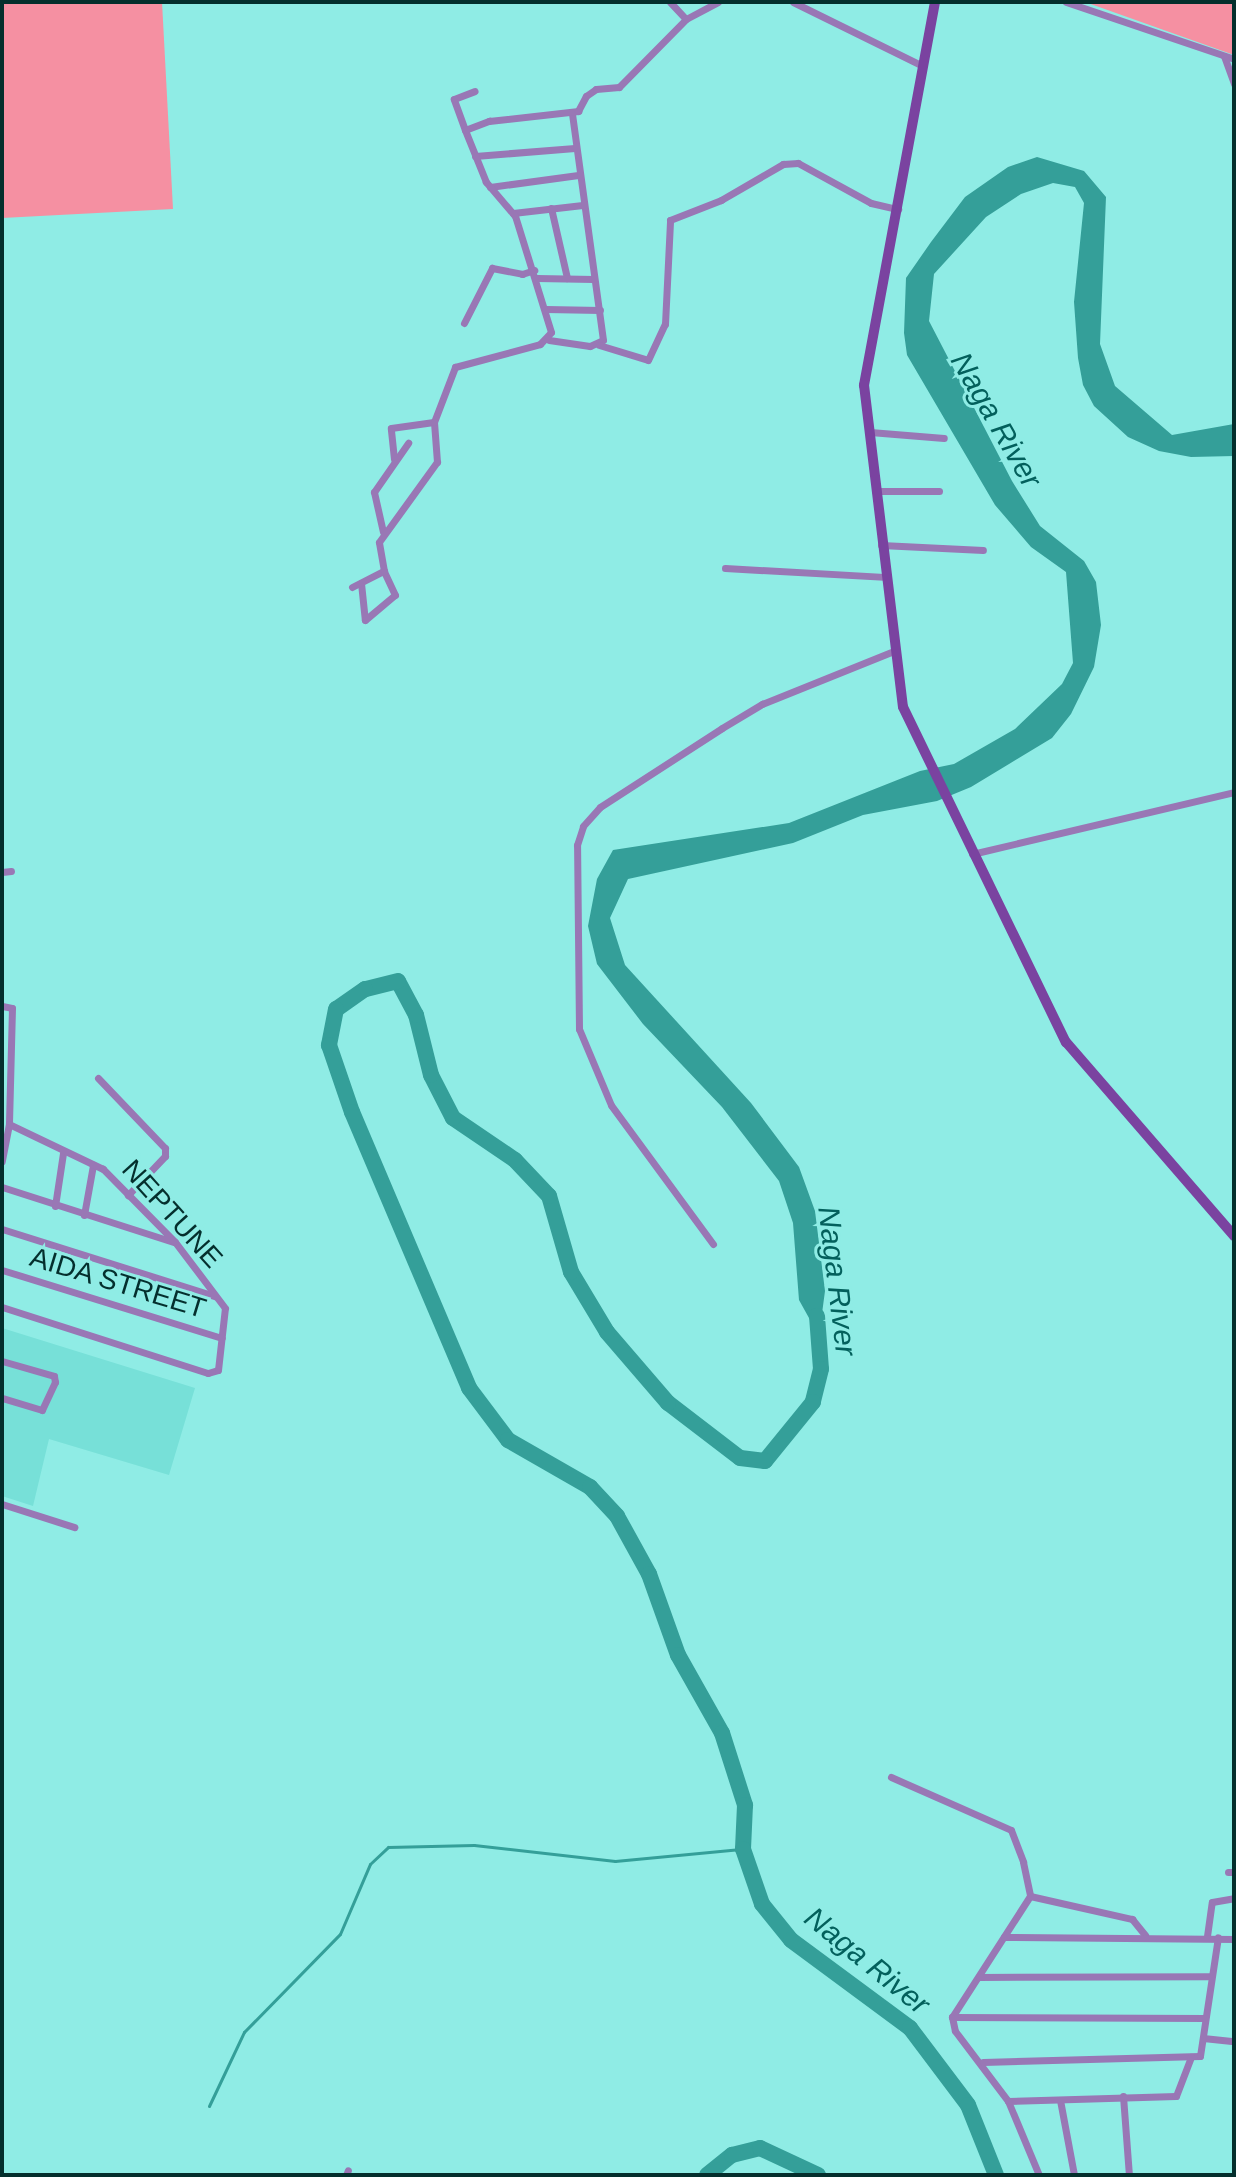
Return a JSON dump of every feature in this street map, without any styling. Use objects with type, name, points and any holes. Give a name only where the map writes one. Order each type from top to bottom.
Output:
[{"type":"main road","points":[[935,2],[898,209],[867,348],[864,385],[880,545],[903,707],[970,855],[1066,1042],[1234,1236]]},
{"type":"street","points":[[670,2],[686,19]]},
{"type":"street","points":[[465,130],[489,121],[572,113],[596,89],[619,87],[686,19],[718,2]]},
{"type":"street","points":[[793,2],[923,66]]},
{"type":"street","points":[[1066,2],[1234,59]]},
{"type":"street","points":[[1224,56],[1234,84]]},
{"type":"street","points":[[475,91],[454,99],[490,187],[513,213],[546,309],[549,340]]},
{"type":"street","points":[[572,113],[578,175],[600,310],[603,340],[599,345]]},
{"type":"street","points":[[475,156],[575,148]]},
{"type":"street","points":[[361,583],[365,620],[395,595],[384,571],[379,542],[437,462],[434,422],[460,361],[549,340],[599,345],[648,360],[665,324],[670,220],[721,200],[783,164],[798,163],[871,203],[898,209]]},
{"type":"street","points":[[490,187],[578,175]]},
{"type":"street","points":[[513,213],[583,205]]},
{"type":"street","points":[[551,208],[567,278]]},
{"type":"street","points":[[464,323],[485,273],[492,268],[522,274],[593,279]]},
{"type":"street","points":[[546,309],[600,310]]},
{"type":"street","points":[[394,459],[388,437],[391,428],[434,422]]},
{"type":"street","points":[[870,432],[944,438]]},
{"type":"street","points":[[384,532],[374,492],[408,443]]},
{"type":"street","points":[[875,491],[939,491]]},
{"type":"street","points":[[880,545],[983,550]]},
{"type":"street","points":[[725,568],[884,577]]},
{"type":"street","points":[[352,587],[384,571]]},
{"type":"street","points":[[713,1244],[611,1105],[579,1029],[577,845],[583,826],[600,807],[722,728],[762,704],[894,651]]},
{"type":"street","points":[[970,855],[1234,792]]},
{"type":"street","points":[[2,1161],[9,1124],[6,1006]]},
{"type":"street","points":[[98,1078],[165,1148],[165,1156],[128,1195]]},
{"type":"street","name":"NEPTUNE","points":[[9,1124],[93,1165],[175,1242],[225,1308],[222,1338]]},
{"type":"street","points":[[55,1206],[63,1153]]},
{"type":"street","points":[[84,1215],[93,1165]]},
{"type":"street","points":[[2,1187],[175,1242]]},
{"type":"street","points":[[2,1229],[217,1297]]},
{"type":"street","name":"AIDA STREET","points":[[2,1270],[222,1338]]},
{"type":"street","points":[[2,1307],[208,1373],[218,1370],[222,1338]]},
{"type":"street","points":[[2,1361],[54,1376],[55,1382],[42,1410],[2,1398]]},
{"type":"street","points":[[2,1504],[74,1527]]},
{"type":"street","points":[[891,1777],[1011,1830],[1030,1896],[952,2017],[955,2031],[983,2062],[1008,2101],[1039,2175]]},
{"type":"street","points":[[1030,1896],[1132,1919],[1145,1935]]},
{"type":"street","points":[[1207,1936],[1212,1902],[1234,1898]]},
{"type":"street","points":[[1004,1937],[1145,1935],[1234,1939]]},
{"type":"street","points":[[983,2062],[1200,2056],[1218,1937]]},
{"type":"street","points":[[979,1977],[1211,1976]]},
{"type":"street","points":[[952,2017],[1205,2018]]},
{"type":"street","points":[[1203,2038],[1234,2041]]},
{"type":"street","points":[[1008,2101],[1176,2096],[1191,2057]]},
{"type":"street","points":[[1123,2096],[1129,2175]]},
{"type":"street","points":[[1060,2100],[1074,2175]]},
{"type":"shaded area","points":[[2,2],[162,2],[173,209],[2,218]]},
{"type":"shaded area","points":[[1085,2],[1234,2],[1234,55]]},
{"type":"shaded area","points":[[2,1328],[195,1388],[169,1475],[49,1439],[33,1506],[2,1496]]},
{"type":"water","points":[[1037,157],[1084,171],[1106,197],[1100,344],[1115,386],[1172,435],[1234,424],[1234,456],[1191,457],[1159,451],[1128,437],[1094,406],[1083,385],[1078,358],[1074,302],[1084,203],[1075,187],[1053,183],[1021,194],[986,217],[934,274],[929,321],[1012,481],[1040,526],[1084,561],[1096,582],[1101,625],[1094,667],[1071,714],[1052,738],[971,787],[937,801],[863,815],[793,843],[628,879],[610,918],[625,965],[751,1103],[799,1167],[815,1211],[825,1291],[819,1336],[799,1300],[793,1223],[779,1181],[722,1107],[643,1024],[597,964],[588,926],[597,879],[613,850],[789,823],[920,771],[954,764],[1015,729],[1062,684],[1073,663],[1066,572],[1031,547],[995,505],[907,355],[904,333],[906,278],[965,197],[1008,167]]},
{"type":"waterway","name":"Naga River","points":[[817,1316],[821,1369],[813,1402],[765,1461],[740,1458],[668,1403],[607,1332],[571,1272],[549,1196],[515,1160],[453,1118],[431,1075],[416,1015],[398,981],[365,989],[336,1009],[329,1045],[352,1112],[469,1388],[508,1440],[590,1487],[617,1516],[649,1574],[678,1655],[722,1733],[745,1805],[743,1849],[762,1904],[791,1940],[910,2028],[968,2105],[996,2175]]},
{"type":"waterway","points":[[209,2106],[244,2032],[340,1934],[370,1864],[388,1847],[474,1845],[615,1861],[743,1849]]},
{"type":"waterway","name":"Naga River","points":[[707,2175],[732,2155],[760,2148],[818,2175]]}]
